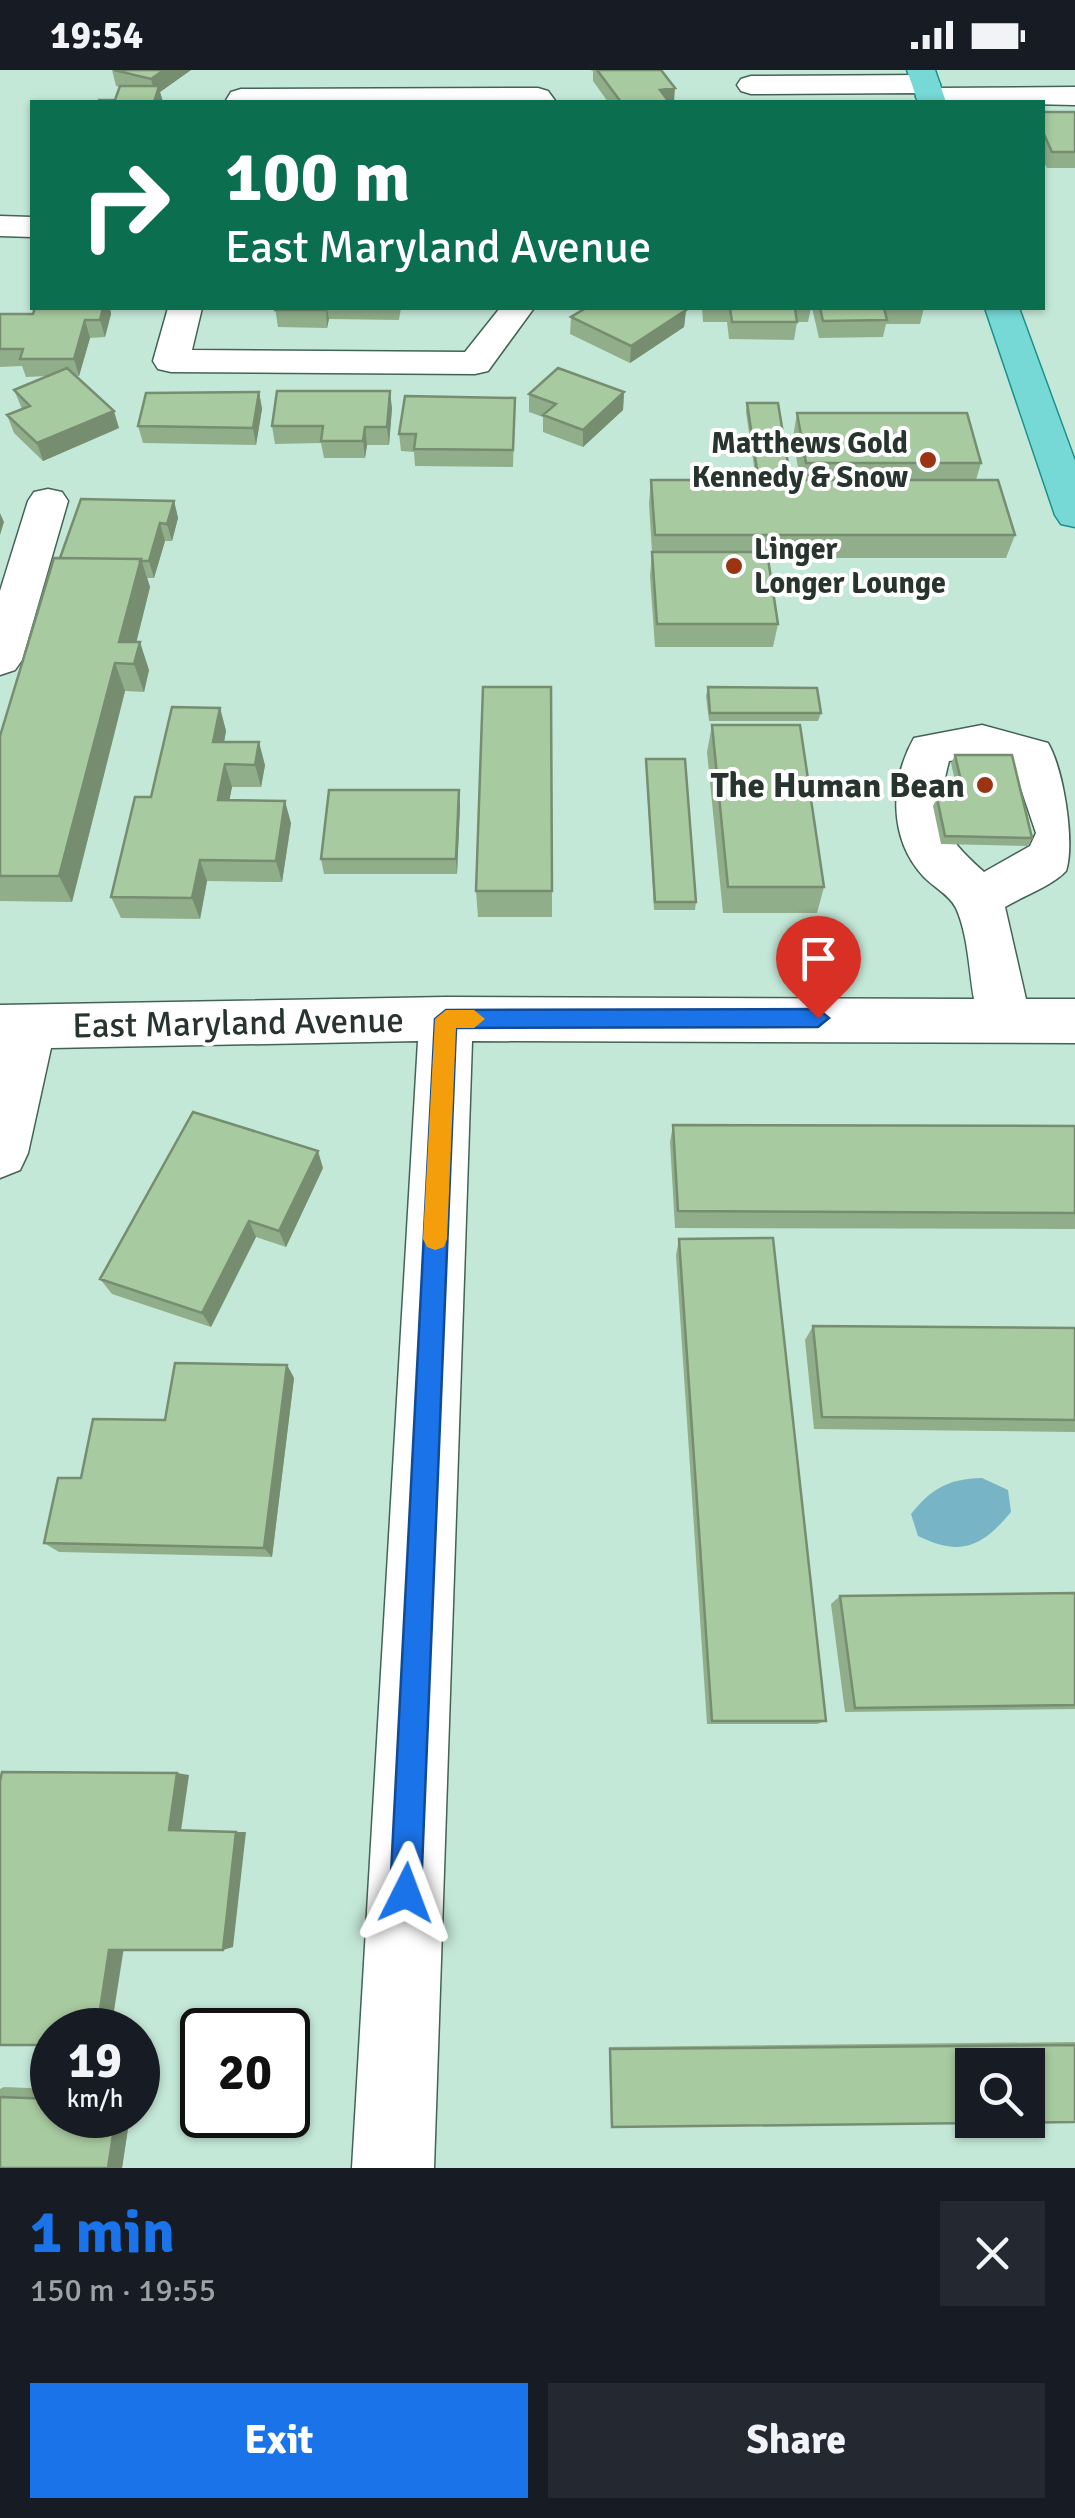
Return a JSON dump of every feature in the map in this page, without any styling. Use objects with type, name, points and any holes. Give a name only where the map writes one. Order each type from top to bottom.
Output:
[{"type":"main road","points":[[1003,310],[1075,515]]},
{"type":"street","points":[[751,85],[928,88],[1075,96]]},
{"type":"street","points":[[240,100],[538,96],[541,100]]},
{"type":"street","points":[[0,226],[30,227]]},
{"type":"street","points":[[184,310],[170,361],[475,363],[501,310]]},
{"type":"street","points":[[0,660],[48,501]]},
{"type":"street","points":[[978,899],[1049,858],[1060,833],[1054,755],[1003,741],[960,740],[930,750],[920,772],[920,802],[928,844],[935,858],[978,899],[1004,1020]]},
{"type":"street","points":[[393,2168],[446,1019]]},
{"type":"street","name":"East Maryland Avenue","points":[[15,1027],[446,1019],[1075,1021]]},
{"type":"street","points":[[0,1153],[15,1027]]},
{"type":"water","points":[[982,1478],[1008,1490],[1011,1512],[990,1533],[980,1541],[959,1547],[918,1536],[911,1514],[926,1498],[950,1483]]},
{"type":"building","points":[[114,70],[164,70],[151,79]]},
{"type":"building","points":[[597,70],[661,70],[675,88],[660,90],[668,100],[620,100]]},
{"type":"building","points":[[120,86],[159,86],[155,100],[115,100]]},
{"type":"building","points":[[1045,112],[1075,112],[1075,152],[1052,152],[1045,137]]},
{"type":"building","points":[[34,310],[102,310],[100,320],[85,320],[74,359],[20,359],[23,349],[0,349],[0,314],[33,314]]},
{"type":"building","points":[[583,310],[686,310],[631,346],[571,317]]},
{"type":"building","points":[[730,310],[795,310],[797,322],[732,322]]},
{"type":"building","points":[[820,310],[884,310],[887,320],[823,321]]},
{"type":"building","points":[[67,368],[114,411],[37,443],[7,415],[30,406],[14,390]]},
{"type":"building","points":[[558,368],[624,392],[583,430],[543,415],[556,404],[529,394]]},
{"type":"building","points":[[277,391],[390,391],[387,427],[365,427],[363,441],[321,441],[323,426],[272,426]]},
{"type":"building","points":[[259,392],[253,428],[138,426],[146,393]]},
{"type":"building","points":[[405,396],[515,398],[513,450],[414,449],[416,434],[399,434]]},
{"type":"building","points":[[747,403],[778,403],[790,476],[758,476]]},
{"type":"building","points":[[797,413],[967,413],[981,463],[806,463]]},
{"type":"building","points":[[651,480],[998,480],[1015,535],[655,535]]},
{"type":"building","points":[[81,499],[174,501],[167,524],[160,523],[149,561],[60,558]]},
{"type":"building","points":[[652,552],[767,552],[778,624],[657,624]]},
{"type":"building","points":[[54,558],[141,559],[119,642],[140,642],[134,664],[115,663],[59,876],[0,876],[0,736]]},
{"type":"building","points":[[483,687],[551,687],[552,891],[476,891]]},
{"type":"building","points":[[708,687],[817,688],[821,713],[710,713]]},
{"type":"building","points":[[172,707],[220,708],[213,742],[259,742],[255,765],[225,764],[218,800],[285,801],[276,861],[200,860],[192,898],[111,897],[135,797],[151,797]]},
{"type":"building","points":[[712,725],[800,725],[824,887],[728,887]]},
{"type":"building","name":"The Human Bean","points":[[955,755],[1012,755],[1032,838],[945,836],[937,798],[965,798]]},
{"type":"building","points":[[646,759],[685,759],[696,902],[655,902]]},
{"type":"building","points":[[329,790],[459,790],[456,859],[321,859]]},
{"type":"building","points":[[193,1112],[318,1151],[279,1231],[249,1221],[202,1313],[100,1279]]},
{"type":"building","points":[[673,1125],[1075,1126],[1075,1213],[678,1211]]},
{"type":"building","points":[[773,1238],[826,1721],[712,1721],[679,1239]]},
{"type":"building","points":[[813,1326],[1075,1328],[1075,1420],[822,1417]]},
{"type":"building","points":[[175,1363],[287,1365],[264,1548],[44,1543],[58,1478],[81,1478],[93,1419],[165,1420]]},
{"type":"building","points":[[1075,1593],[1075,1705],[855,1708],[840,1596]]},
{"type":"building","points":[[2,1772],[177,1773],[169,1830],[236,1832],[223,1950],[109,1950],[100,2008],[30,2008],[30,2045],[0,2045]]},
{"type":"building","points":[[1075,2045],[1075,2122],[1045,2122],[1045,2048],[955,2048],[955,2123],[612,2127],[610,2049]]},
{"type":"building","points":[[0,2097],[30,2098],[30,2138],[113,2138],[108,2168],[0,2168]]},
{"type":"slow traffic","points":[[435,1239],[446,1019],[474,1019]]},
{"type":"place","name":"Matthews Gold Kennedy & Snow","points":[[928,460]]},
{"type":"place","name":"Linger Longer Lounge","points":[[734,566]]},
{"type":"place","name":"The Human Bean","points":[[985,785]]},
{"type":"route","points":[[406,1893],[446,1019],[818,1018]]}]
